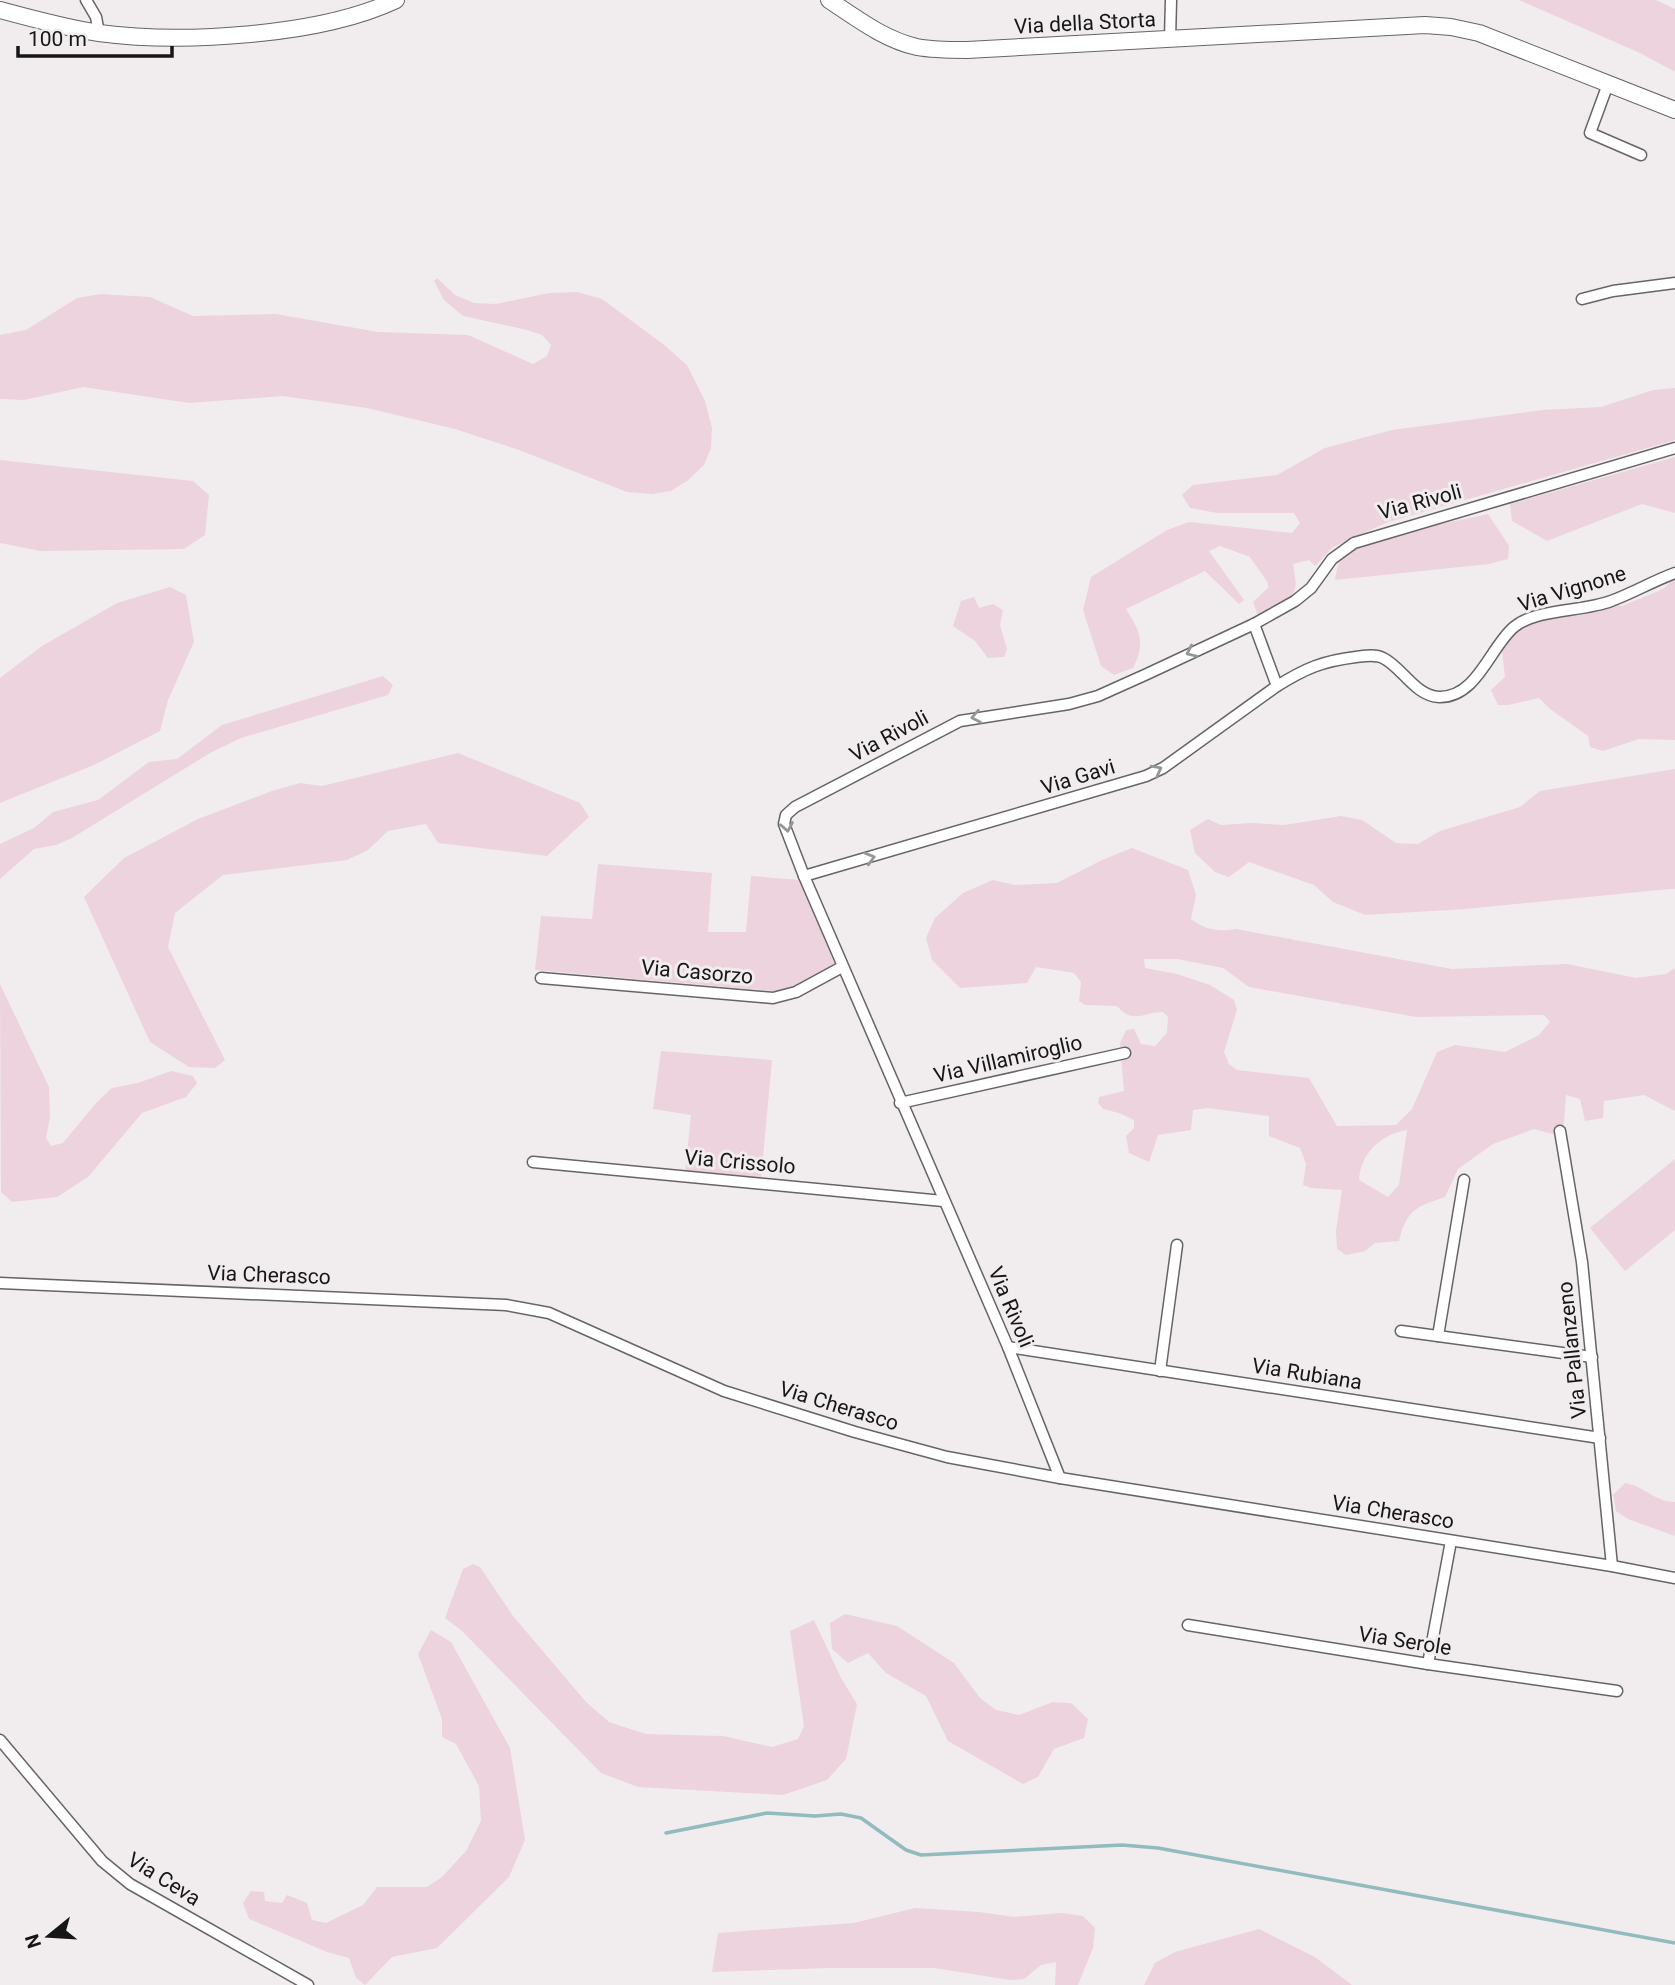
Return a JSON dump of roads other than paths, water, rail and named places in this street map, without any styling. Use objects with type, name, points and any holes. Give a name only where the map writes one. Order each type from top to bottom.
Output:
[{"type":"main road","points":[[0,10],[99,33],[168,38],[257,33],[338,20],[396,0]]},
{"type":"main road","name":"Via della Storta","points":[[829,0],[868,26],[895,39],[933,49],[967,50],[1425,25],[1451,27],[1479,33],[1675,110]]},
{"type":"street","points":[[86,0],[96,17],[99,33]]},
{"type":"street","points":[[1170,39],[1171,0]]},
{"type":"street","points":[[1608,85],[1590,133],[1641,155]]},
{"type":"street","points":[[1582,299],[1629,288],[1675,283]]},
{"type":"street","name":"Via Rivoli","points":[[1060,1478],[1008,1347],[842,968],[784,824],[786,815],[795,807],[960,720],[1083,701],[1254,624],[1304,594],[1332,559],[1354,542],[1675,448]]},
{"type":"street","name":"Via Vignone","points":[[1278,685],[1321,663],[1374,655],[1384,659],[1426,693],[1440,697],[1449,695],[1471,682],[1500,643],[1523,621],[1612,601],[1675,573]]},
{"type":"street","points":[[1254,624],[1278,685]]},
{"type":"street","name":"Via Gavi","points":[[804,876],[1146,776],[1163,768],[1278,685]]},
{"type":"street","name":"Via Casorzo","points":[[541,978],[773,998],[796,992],[842,968]]},
{"type":"street","name":"Via Villamiroglio","points":[[900,1103],[1125,1053]]},
{"type":"street","name":"Via Pallanzeno","points":[[1560,1131],[1580,1245],[1612,1566]]},
{"type":"street","name":"Via Crissolo","points":[[533,1162],[943,1201]]},
{"type":"street","points":[[1438,1336],[1464,1180]]},
{"type":"street","points":[[1160,1371],[1177,1245]]},
{"type":"street","name":"Via Cherasco","points":[[0,1283],[506,1305],[549,1313],[724,1391],[855,1432],[947,1457],[1060,1478],[1675,1578]]},
{"type":"street","points":[[1401,1331],[1592,1357]]},
{"type":"street","name":"Via Rubiana","points":[[1008,1347],[1600,1438]]},
{"type":"street","points":[[1428,1664],[1451,1541]]},
{"type":"street","name":"Via Serole","points":[[1188,1625],[1617,1691]]},
{"type":"street","name":"Via Ceva","points":[[0,1740],[102,1861],[130,1884],[308,1985]]},
{"type":"waterway","points":[[666,1833],[767,1813],[815,1816],[841,1814],[861,1818],[906,1850],[921,1855],[1122,1845],[1158,1848],[1675,1943]]}]
